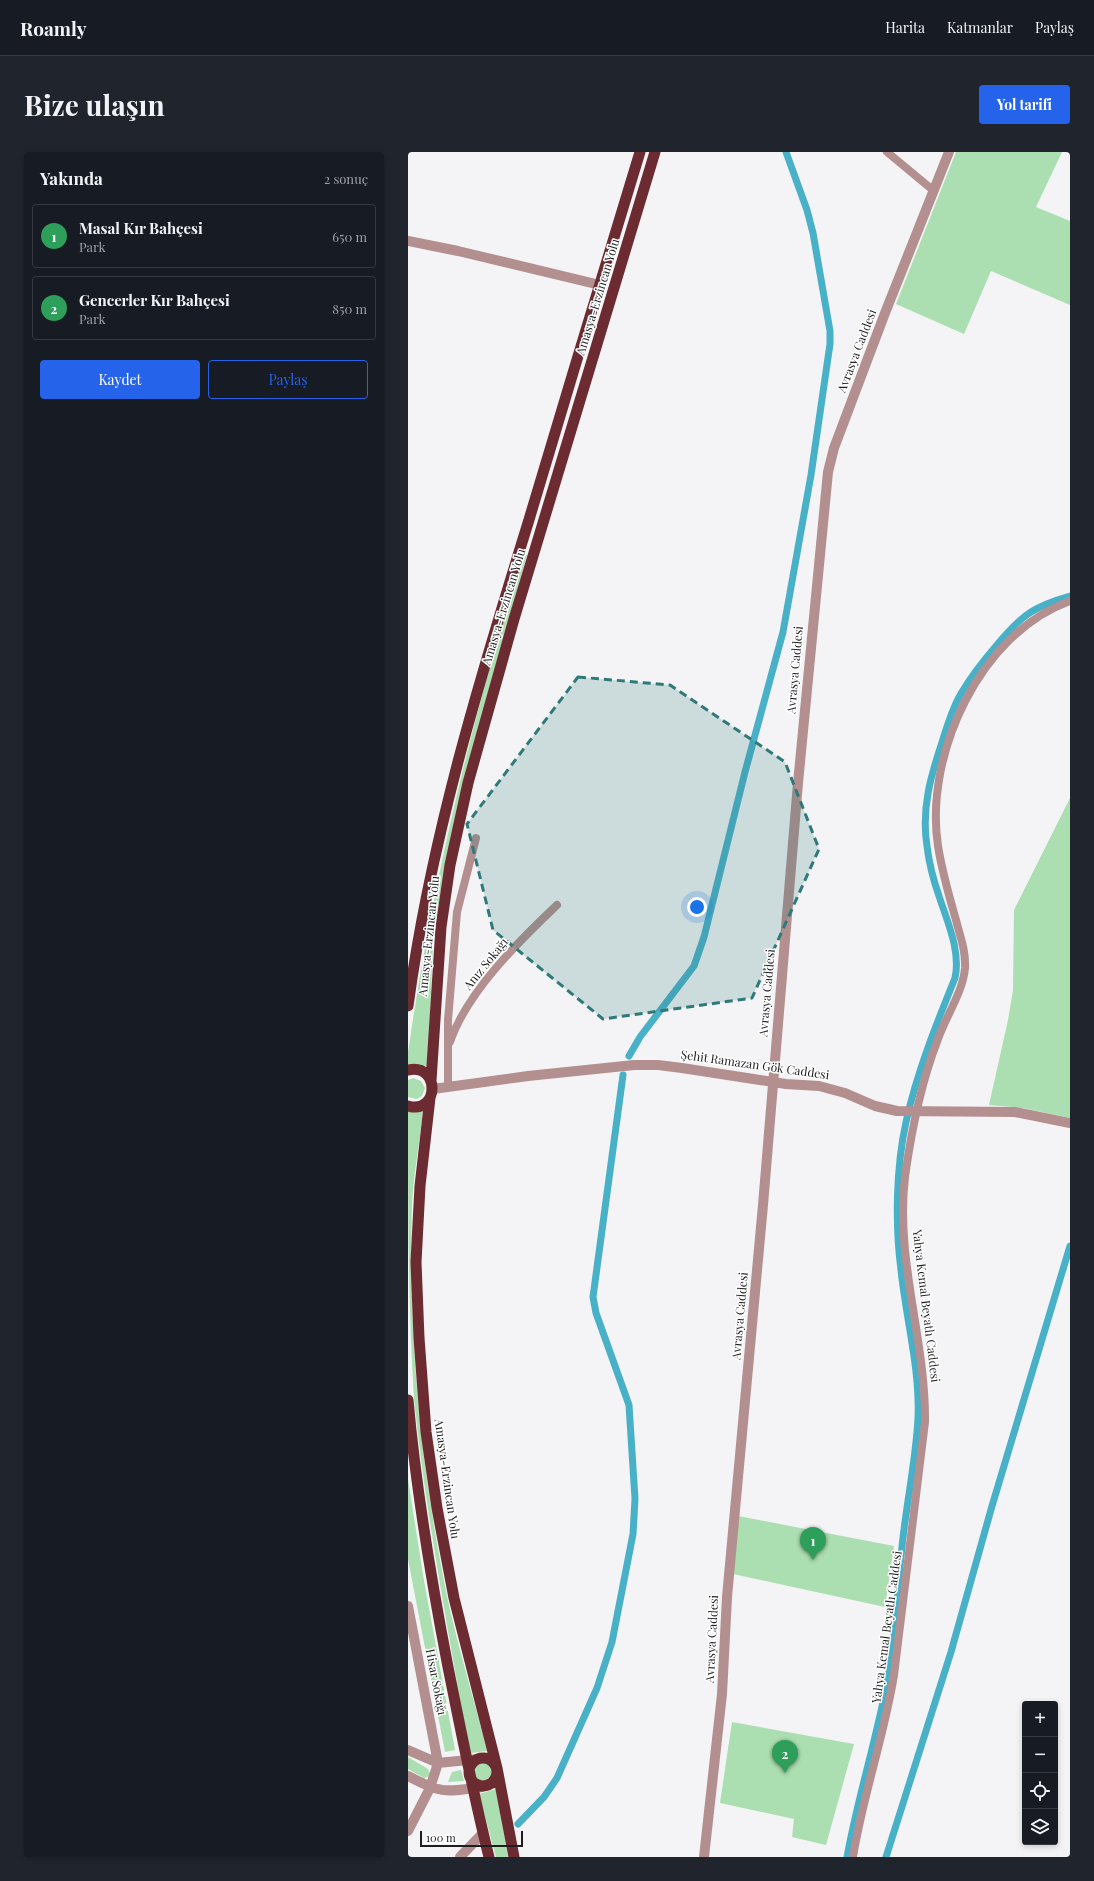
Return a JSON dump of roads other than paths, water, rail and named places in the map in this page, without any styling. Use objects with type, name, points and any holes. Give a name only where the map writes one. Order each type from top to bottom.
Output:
[{"type":"highway","name":"Amasya-Erzincan Yolu","points":[[408,1006],[423,915],[455,773],[494,631],[640,152]]},
{"type":"highway","name":"Amasya-Erzincan Yolu","points":[[514,1857],[497,1768],[454,1598],[437,1508],[426,1432],[419,1344],[416,1262],[419,1194],[431,1089],[438,966],[445,892],[471,769],[514,619],[655,152]]},
{"type":"highway","points":[[408,1070],[420,1070],[425,1073],[431,1089],[421,1106],[408,1106]]},
{"type":"highway","points":[[408,1400],[423,1528],[466,1760],[469,1774],[477,1787],[483,1832],[489,1857]]},
{"type":"highway","points":[[469,1774],[471,1765],[478,1759],[487,1758],[491,1760],[497,1768],[497,1777],[495,1781],[487,1786],[477,1787]]},
{"type":"street","points":[[887,152],[934,191]]},
{"type":"street","name":"Avrasya Caddesi","points":[[704,1857],[722,1694],[727,1597],[773,1082],[799,767],[824,509],[830,463],[885,313],[949,152]]},
{"type":"street","points":[[408,241],[458,251],[600,285]]},
{"type":"street","name":"Yahya Kemal Beyatlı Caddesi","points":[[853,1857],[858,1823],[889,1705],[894,1675],[924,1422],[924,1380],[909,1283],[904,1224],[905,1179],[918,1112],[931,1059],[946,1018],[957,995],[965,970],[964,948],[942,869],[936,823],[938,784],[947,745],[968,695],[1002,647],[1019,630],[1035,618],[1055,606],[1070,601]]},
{"type":"street","points":[[448,1087],[450,985],[457,912],[476,838]]},
{"type":"street","name":"Anız Sokağı","points":[[448,1048],[459,1022],[487,980],[510,952],[557,906]]},
{"type":"street","name":"Şehit Ramazan Gök Caddesi","points":[[431,1089],[528,1076],[642,1065],[682,1068],[773,1082],[819,1086],[845,1093],[875,1106],[897,1111],[1015,1112],[1070,1123]]},
{"type":"street","name":"Hisar Sokağı","points":[[408,1606],[438,1763]]},
{"type":"street","points":[[408,1750],[438,1763],[478,1759]]},
{"type":"street","points":[[408,1831],[430,1788],[438,1763]]},
{"type":"street","points":[[408,1776],[430,1788],[448,1792],[477,1787]]},
{"type":"street","points":[[460,1857],[483,1832]]},
{"type":"waterway","points":[[629,1056],[640,1037],[694,966],[704,937],[745,772],[783,632],[811,475],[830,344],[830,331],[813,233],[807,210],[786,152]]},
{"type":"waterway","points":[[847,1857],[856,1812],[884,1700],[891,1661],[900,1563],[917,1434],[917,1381],[899,1252],[897,1215],[900,1158],[910,1103],[921,1067],[955,978],[956,968],[955,947],[930,865],[925,832],[928,792],[951,715],[959,697],[974,674],[1004,637],[1021,619],[1040,607],[1070,596]]},
{"type":"waterway","points":[[518,1824],[544,1797],[557,1778],[597,1688],[612,1642],[633,1534],[635,1499],[629,1405],[596,1313],[593,1297],[623,1075]]},
{"type":"waterway","points":[[886,1857],[951,1652],[992,1506],[1070,1246]]},
{"type":"place","name":"Masal Kır Bahçesi","points":[[813,1560]]},
{"type":"place","name":"Gencerler Kır Bahçesi","points":[[785,1773]]}]
